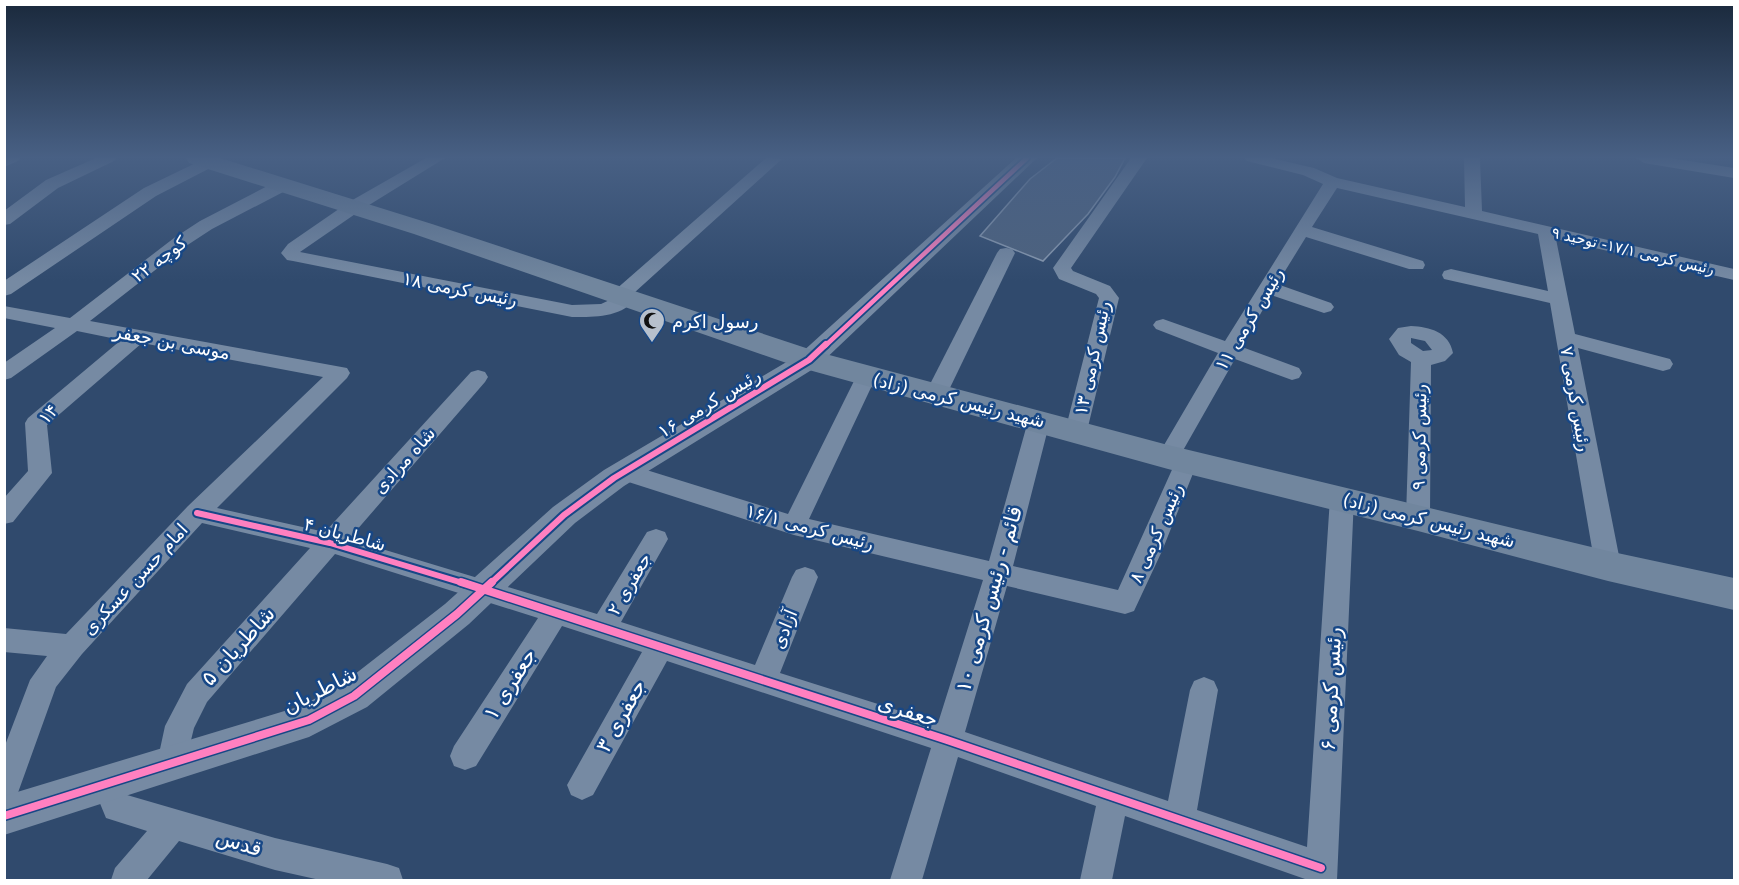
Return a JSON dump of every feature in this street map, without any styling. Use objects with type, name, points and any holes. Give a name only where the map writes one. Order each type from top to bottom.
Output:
[{"type":"main road","name":"شهید رئیس کرمی (زاد)","points":[[330,199],[624,296],[808,360],[866,377],[1177,459],[1342,498],[1608,566],[1734,594]]},
{"type":"street","points":[[4,220],[32,199]]},
{"type":"street","points":[[4,290],[139,199]]},
{"type":"street","name":"کوچه ۲۲","points":[[4,373],[74,324],[180,242],[206,225],[255,199]]},
{"type":"street","points":[[355,206],[366,199]]},
{"type":"street","name":"رئیس کرمی ۱۸","points":[[355,206],[290,253],[292,256],[572,311],[605,311],[616,307],[624,296],[730,199]]},
{"type":"street","name":"رئیس کرمی ۱۶","points":[[624,471],[808,360],[982,199]]},
{"type":"street","name":"رئیس کرمی ۱۳","points":[[1076,431],[1108,298],[1103,290],[1066,275],[1062,268],[1110,199]]},
{"type":"street","name":"رئیس کرمی ۱۱","points":[[1177,459],[1229,351],[1321,199]]},
{"type":"street","name":"رئیس کرمی ۱۷/۱- توحید ۹","points":[[1409,199],[1734,274]]},
{"type":"street","points":[[1473,199],[1474,214]]},
{"type":"street","points":[[1302,230],[1416,265]]},
{"type":"street","name":"رئیس کرمی ۷","points":[[1546,231],[1608,566]]},
{"type":"street","points":[[936,394],[1006,253]]},
{"type":"street","points":[[1451,275],[1558,299]]},
{"type":"street","points":[[1266,287],[1324,307]]},
{"type":"street","name":"موسی بن جعفر","points":[[4,312],[340,374]]},
{"type":"street","points":[[1163,325],[1292,373]]},
{"type":"street","name":"۱۴","points":[[4,515],[40,473],[36,423],[138,336]]},
{"type":"street","points":[[1565,338],[1663,364]]},
{"type":"street","name":"رئیس کرمی ۹","points":[[1418,517],[1421,358]]},
{"type":"street","name":"امام حسن عسکری","points":[[4,790],[44,680],[72,646],[197,513],[340,374]]},
{"type":"street","name":"شاه مرادی","points":[[330,543],[478,376]]},
{"type":"street","points":[[794,525],[866,377]]},
{"type":"street","name":"قائم - رئیس کرمی ۱۰","points":[[906,880],[998,573],[1039,421]]},
{"type":"street","name":"رئیس کرمی ۸","points":[[1125,603],[1150,551],[1177,459]]},
{"type":"street","name":"رئیس کرمی ۱۶/۱","points":[[624,471],[794,525],[1125,603]]},
{"type":"street","name":"شاطریان","points":[[4,816],[309,720],[354,696],[457,614],[564,515],[624,471]]},
{"type":"street","name":"رئیس کرمی ۶","points":[[1321,874],[1342,498]]},
{"type":"street","name":"شاطریان ۴","points":[[197,513],[330,543],[484,589]]},
{"type":"street","name":"جعفری ۲","points":[[603,628],[656,539]]},
{"type":"street","name":"شاطریان ۵","points":[[172,763],[180,726],[196,693],[330,543]]},
{"type":"street","name":"آزادی","points":[[763,680],[805,577]]},
{"type":"street","name":"جعفری","points":[[484,589],[1113,797],[1321,874]]},
{"type":"street","name":"جعفری ۱","points":[[465,756],[556,613]]},
{"type":"street","points":[[4,640],[72,646]]},
{"type":"street","name":"جعفری ۳","points":[[582,785],[660,647]]},
{"type":"street","points":[[1180,820],[1204,690]]},
{"type":"street","name":"قدس","points":[[107,784],[117,807],[275,854],[371,879]]},
{"type":"street","points":[[1096,880],[1113,797]]},
{"type":"street","points":[[127,880],[174,823]]},
{"type":"building","points":[[1012,199],[1099,199],[1088,214],[1043,261],[980,236]]},
{"type":"cycle path","points":[[4,816],[309,720],[354,696],[457,614],[564,515],[614,478],[809,360],[982,199]]},
{"type":"cycle path","points":[[197,513],[330,543],[484,589],[947,740],[1321,868]]},
{"type":"place","name":"رسول اکرم","points":[[652,344]]}]
